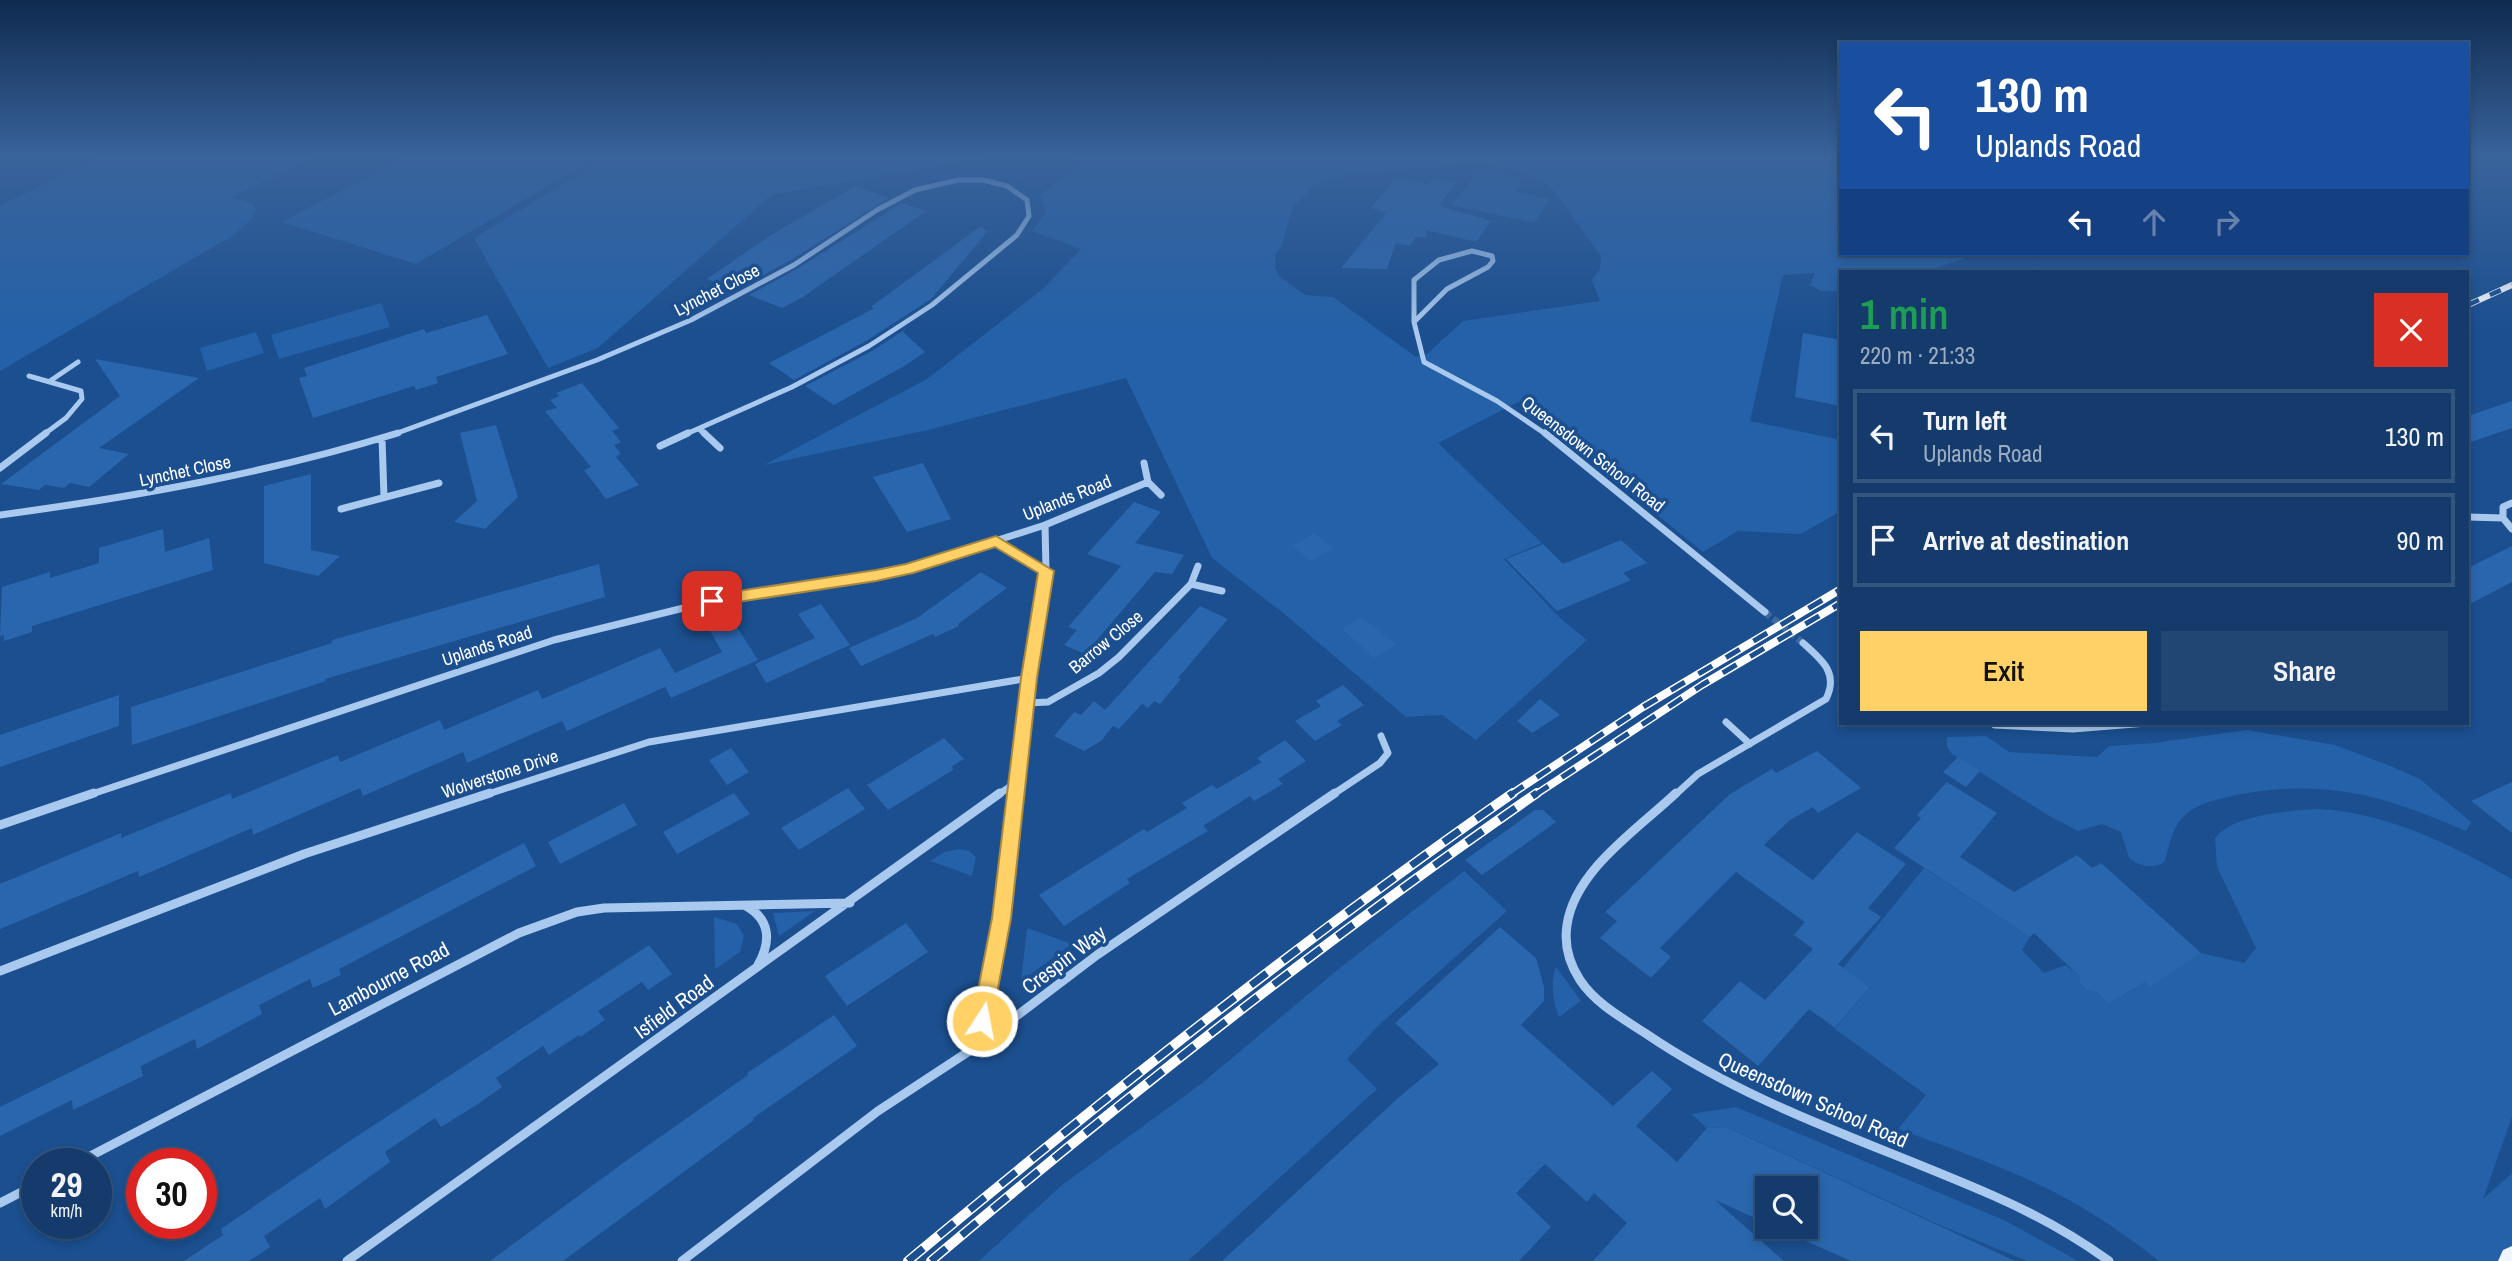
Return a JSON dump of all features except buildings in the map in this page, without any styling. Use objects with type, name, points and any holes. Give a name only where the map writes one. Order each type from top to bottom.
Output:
[{"type":"street","name":"Lynchet Close","points":[[0,515],[107,501],[194,485],[382,438],[606,357],[713,310],[790,267],[869,215]]},
{"type":"street","name":"Lynchet Close","points":[[660,446],[804,381],[903,326],[1017,235],[1029,215]]},
{"type":"street","name":"Queensdown School Road","points":[[1414,322],[1441,292],[1491,264],[1492,256],[1479,251],[1456,254],[1432,264],[1421,272],[1413,284],[1414,322],[1421,355],[1426,365],[1497,401],[1533,424],[1765,612]]},
{"type":"street","points":[[50,381],[78,362]]},
{"type":"street","points":[[0,468],[66,418],[81,402],[82,393],[79,389],[29,376]]},
{"type":"street","points":[[699,429],[720,448]]},
{"type":"street","points":[[382,438],[384,497]]},
{"type":"street","points":[[1144,463],[1148,482],[1161,495]]},
{"type":"street","name":"Uplands Road","points":[[0,825],[554,640],[712,601],[908,569],[1045,525],[1148,482]]},
{"type":"street","points":[[341,509],[439,483]]},
{"type":"street","points":[[2512,503],[2503,507],[2503,518],[2512,529]]},
{"type":"street","points":[[2469,517],[2503,518]]},
{"type":"street","points":[[977,1046],[1001,918],[1029,678],[1046,571],[1045,525]]},
{"type":"street","points":[[996,541],[1046,571]]},
{"type":"street","name":"Barrow Close","points":[[1027,703],[1048,702],[1099,673],[1156,622],[1192,584],[1198,566]]},
{"type":"street","points":[[1192,584],[1222,591]]},
{"type":"street","name":"Queensdown School Road","points":[[1803,643],[1828,668],[1833,680],[1830,694],[1799,716],[1698,774],[1601,861],[1580,886],[1569,909],[1569,952],[1577,978],[1618,1014],[1719,1081],[1828,1129],[2027,1210],[2060,1228],[2109,1261]]},
{"type":"street","name":"Wolverstone Drive","points":[[0,971],[304,854],[649,742],[1029,678]]},
{"type":"street","points":[[1726,722],[1751,744]]},
{"type":"street","points":[[1995,725],[2073,729],[2117,725]]},
{"type":"street","name":"Crespin Way","points":[[682,1261],[878,1111],[977,1046],[1097,955],[1380,763],[1388,753],[1381,736]]},
{"type":"street","name":"Isfield Road","points":[[347,1261],[1019,780]]},
{"type":"street","name":"Lambourne Road","points":[[106,1148],[530,928],[577,912],[604,908],[850,903]]},
{"type":"street","points":[[742,904],[759,914],[768,930],[765,953],[753,972]]},
{"type":"street","points":[[0,1203],[21,1192]]},
{"type":"shaded area","points":[[0,215],[254,215],[234,235],[0,371]]},
{"type":"shaded area","points":[[296,215],[499,215],[416,264],[282,222]]},
{"type":"shaded area","points":[[512,215],[749,215],[598,348],[548,368],[474,238]]},
{"type":"shaded area","points":[[1044,215],[1291,215],[1282,245],[1275,255],[1275,268],[1280,277],[1305,295],[1333,297],[1416,357],[1427,354],[1463,321],[1600,301],[1592,280],[1600,269],[1601,256],[1571,215],[1839,215],[1839,256],[1973,256],[1929,270],[1839,270],[1839,291],[1821,291],[1810,285],[1815,273],[1783,275],[1750,421],[1839,440],[1839,512],[1801,534],[1738,531],[1703,552],[1518,402],[1438,443],[1542,543],[1504,559],[1560,618],[1587,640],[1476,740],[1442,715],[1406,717],[1288,617],[1212,558],[1126,378],[928,430],[764,465],[927,379],[1044,288],[1081,249],[1032,231]]},
{"type":"shaded area","points":[[1497,215],[1539,215],[1534,223]]},
{"type":"shaded area","points":[[381,303],[390,327],[279,359],[271,335]]},
{"type":"shaded area","points":[[256,332],[264,353],[207,371],[200,348]]},
{"type":"shaded area","points":[[2246,730],[2335,745],[2388,765],[2420,779],[2471,822],[2466,831],[2409,808],[2354,793],[2269,790],[2221,798],[2191,811],[2176,826],[2164,862],[2146,866],[2129,858],[2121,832],[2102,824],[2078,831],[2044,813],[1952,754],[1947,747],[1947,737],[1986,736],[2009,752],[2097,757],[2109,746],[2154,743]]},
{"type":"shaded area","points":[[2319,809],[2395,824],[2443,843],[2512,879],[2512,1117],[2483,1199],[2512,1173],[2512,1261],[2159,1261],[2107,1223],[2052,1191],[1995,1165],[1898,1129],[1926,1095],[1835,1029],[1870,987],[1843,968],[1924,868],[2030,937],[2022,950],[2044,973],[2066,965],[2079,976],[2080,984],[2096,992],[2108,1004],[2145,982],[2150,986],[2201,953],[2244,963],[2256,948],[2217,867],[2215,839],[2222,831],[2247,819]]},
{"type":"shaded area","points":[[959,849],[969,851],[976,857],[972,876],[930,861],[945,852]]},
{"type":"shaded area","points":[[1464,871],[1507,911],[1379,1025],[1347,1059],[1377,1089],[1188,1261],[979,1261],[1062,1185],[1201,1084],[1336,971]]},
{"type":"shaded area","points":[[815,911],[779,936],[773,913]]},
{"type":"shaded area","points":[[714,917],[737,924],[744,936],[740,952],[715,969]]},
{"type":"shaded area","points":[[1027,928],[1072,944],[1021,981]]},
{"type":"shaded area","points":[[1556,967],[1581,1001],[1559,1017],[1553,992]]},
{"type":"shaded area","points":[[1736,1107],[2006,1221],[2078,1261],[2027,1261],[1944,1227],[1733,1130],[1722,1127],[1707,1128],[1691,1114]]},
{"type":"tunnel","points":[[1765,612],[1803,643]]},
{"type":"railway","points":[[2469,305],[2512,285]]},
{"type":"railway","points":[[1513,793],[1643,707],[1839,590]]},
{"type":"railway","points":[[1535,795],[1702,685],[1839,604]]},
{"type":"railway","points":[[908,1261],[1281,962],[1513,793]]},
{"type":"railway","points":[[931,1261],[1078,1139],[1304,961],[1537,793]]},
{"type":"route","points":[[712,601],[876,576],[908,569],[996,541],[1046,571],[1029,678],[1001,918],[982,1021]]}]
